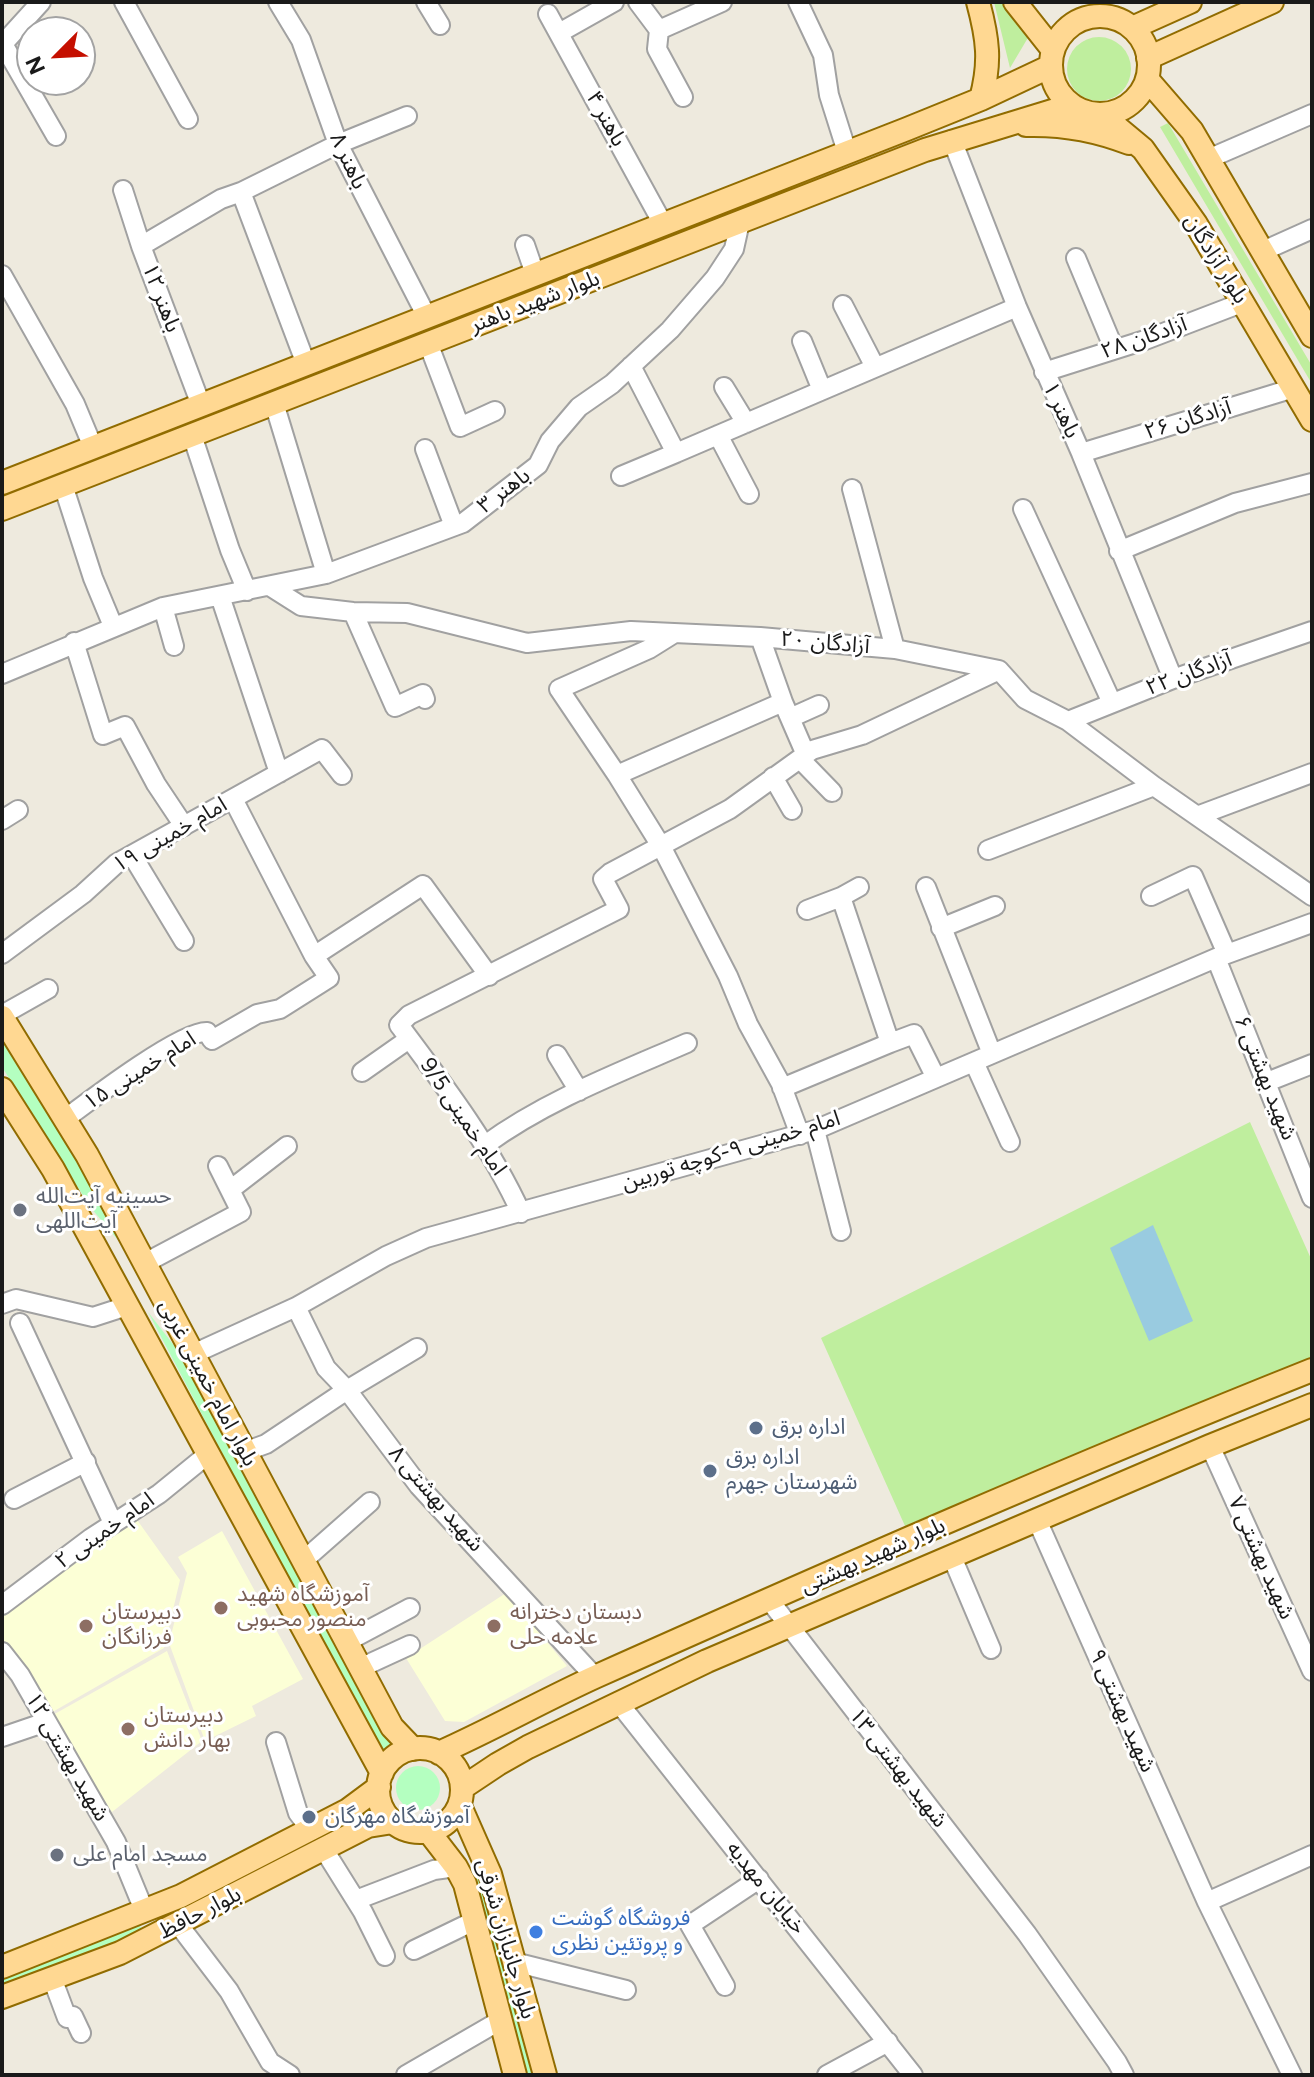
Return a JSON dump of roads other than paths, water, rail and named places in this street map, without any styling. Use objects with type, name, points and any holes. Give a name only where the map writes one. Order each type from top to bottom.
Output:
[{"type":"main road","points":[[978,2],[987,42],[989,70],[981,99]]},
{"type":"main road","points":[[1015,2],[1052,58]]},
{"type":"main road","points":[[1132,28],[1190,2]]},
{"type":"main road","points":[[1147,69],[1272,2]]},
{"type":"main road","points":[[1092,9],[1132,28],[1145,47],[1147,69],[1140,93],[1129,104],[1101,114],[1085,112],[1072,105],[1053,81],[1052,58],[1059,37],[1092,9]]},
{"type":"main road","name":"بلوار شهید باهنر","points":[[2,483],[981,99],[1052,58]]},
{"type":"main road","name":"بلوار آزادگان","points":[[1147,69],[1192,131],[1312,336]]},
{"type":"main road","name":"بلوار شهید باهنر","points":[[2,509],[952,140],[1072,105]]},
{"type":"main road","name":"بلوار آزادگان","points":[[1101,114],[1143,149],[1196,224],[1312,420]]},
{"type":"main road","points":[[1001,125],[1063,126],[1112,136],[1143,149]]},
{"type":"main road","points":[[427,317],[432,342]]},
{"type":"main road","name":"بلوار امام خمینی غربی","points":[[2,1016],[65,1119],[145,1263],[392,1727],[413,1749]]},
{"type":"main road","name":"بلوار امام خمینی غربی","points":[[2,1089],[53,1169],[380,1780]]},
{"type":"main road","points":[[127,1306],[158,1287]]},
{"type":"main road","name":"بلوار شهید بهشتی","points":[[439,1753],[595,1677],[1185,1421],[1312,1370]]},
{"type":"main road","name":"بلوار شهید بهشتی","points":[[461,1797],[498,1764],[618,1702],[707,1661],[1312,1405]]},
{"type":"main road","points":[[413,1749],[439,1753],[453,1763],[460,1776],[461,1797],[453,1817],[444,1826],[429,1832],[407,1830],[393,1822],[380,1804],[380,1780],[389,1763],[400,1753],[413,1749]]},
{"type":"main road","name":"بلوار حافظ","points":[[2,1967],[181,1896],[348,1810],[380,1780]]},
{"type":"main road","name":"بلوار جانبازان شرقی","points":[[461,1797],[490,1874],[545,2075]]},
{"type":"main road","name":"بلوار حافظ","points":[[2,1997],[120,1953],[368,1826],[393,1822]]},
{"type":"main road","name":"بلوار جانبازان شرقی","points":[[429,1832],[465,1884],[515,2075]]},
{"type":"street","points":[[41,2],[2,44],[56,136]]},
{"type":"street","points":[[124,2],[188,119]]},
{"type":"street","name":"باهنر ۸","points":[[278,2],[301,40],[338,144],[427,317]]},
{"type":"street","points":[[426,2],[440,25]]},
{"type":"street","points":[[559,33],[614,2]]},
{"type":"street","points":[[638,2],[659,30],[657,49],[683,97]]},
{"type":"street","points":[[798,2],[823,55],[829,95],[847,152]]},
{"type":"street","points":[[659,30],[717,3]]},
{"type":"street","name":"باهنر ۴","points":[[548,14],[663,224]]},
{"type":"street","points":[[1208,159],[1312,114]]},
{"type":"street","points":[[141,246],[221,199],[338,144],[407,116]]},
{"type":"street","name":"باهنر ۱","points":[[952,140],[1017,307],[1081,453],[1173,679]]},
{"type":"street","name":"باهنر ۱۲","points":[[123,190],[201,405]]},
{"type":"street","points":[[241,192],[306,364]]},
{"type":"street","name":"باهنر ۳","points":[[2,674],[163,607],[326,574],[463,523],[538,465],[550,441],[579,407],[612,384],[670,330],[715,278],[734,249],[740,222]]},
{"type":"street","points":[[1263,251],[1312,229]]},
{"type":"street","points":[[525,245],[535,274]]},
{"type":"street","points":[[1076,258],[1114,349]]},
{"type":"street","points":[[2,275],[75,404],[93,447]]},
{"type":"street","name":"آزادگان ۲۸","points":[[1044,372],[1145,340],[1244,302]]},
{"type":"street","points":[[843,305],[875,367]]},
{"type":"street","points":[[621,476],[1017,307]]},
{"type":"street","points":[[802,341],[822,390]]},
{"type":"street","points":[[432,342],[460,427],[495,411]]},
{"type":"street","points":[[631,366],[676,453]]},
{"type":"street","points":[[724,387],[746,423]]},
{"type":"street","name":"آزادگان ۲۶","points":[[1081,453],[1294,388]]},
{"type":"street","points":[[274,403],[326,574]]},
{"type":"street","points":[[192,435],[230,550],[247,591]]},
{"type":"street","points":[[718,435],[749,494]]},
{"type":"street","points":[[425,449],[454,526]]},
{"type":"street","points":[[1119,551],[1235,503],[1312,483]]},
{"type":"street","points":[[63,485],[93,578],[113,626]]},
{"type":"street","points":[[852,489],[895,649]]},
{"type":"street","points":[[1023,509],[1112,703]]},
{"type":"street","name":"آزادگان ۲۰","points":[[271,587],[301,606],[353,612],[407,613],[527,643],[631,631],[760,637],[895,649],[999,670]]},
{"type":"street","points":[[220,596],[279,773]]},
{"type":"street","points":[[163,607],[174,646]]},
{"type":"street","points":[[353,612],[395,707],[423,694],[425,699]]},
{"type":"street","name":"آزادگان ۲۲","points":[[1068,721],[1173,679],[1312,631]]},
{"type":"street","points":[[673,634],[649,649],[559,689],[661,846],[807,1133],[841,1231]]},
{"type":"street","points":[[760,637],[803,757],[832,792]]},
{"type":"street","points":[[74,642],[103,735],[125,726],[156,784],[184,826]]},
{"type":"street","points":[[362,1072],[404,1032],[409,1015],[619,909],[603,879],[610,873],[730,809],[803,757],[862,735],[999,670],[1025,699],[1068,721],[1154,786],[1312,896]]},
{"type":"street","points":[[617,775],[786,710],[819,705]]},
{"type":"street","name":"امام خمینی ۱۹","points":[[2,954],[83,894],[117,863],[322,749],[342,775]]},
{"type":"street","points":[[1197,816],[1312,773]]},
{"type":"street","points":[[773,777],[792,810]]},
{"type":"street","points":[[988,850],[1154,786]]},
{"type":"street","points":[[233,799],[314,956],[423,885],[489,976]]},
{"type":"street","points":[[132,855],[184,941]]},
{"type":"street","name":"شهید بهشتی ۶","points":[[1151,896],[1193,876],[1312,1198]]},
{"type":"street","points":[[807,910],[859,887]]},
{"type":"street","points":[[926,887],[992,1054]]},
{"type":"street","points":[[841,897],[890,1043]]},
{"type":"street","points":[[941,928],[995,906]]},
{"type":"street","name":"امام خمینی ۹-کوچه توربین","points":[[193,1354],[296,1307],[386,1256],[426,1238],[807,1133],[1222,956],[1312,923]]},
{"type":"street","name":"امام خمینی ۱۵","points":[[65,1119],[118,1079],[186,1038],[201,1031],[207,1032],[212,1040],[257,1014],[280,1009],[329,978],[314,956]]},
{"type":"street","points":[[2,1016],[48,989]]},
{"type":"street","name":"امام خمینی 9/5","points":[[404,1032],[485,1145],[521,1213]]},
{"type":"street","points":[[782,1088],[914,1034],[936,1078]]},
{"type":"street","points":[[485,1145],[502,1132],[579,1091],[687,1043]]},
{"type":"street","points":[[557,1055],[579,1091]]},
{"type":"street","points":[[974,1062],[1010,1142]]},
{"type":"street","points":[[1267,1082],[1312,1064]]},
{"type":"street","points":[[230,1190],[287,1146]]},
{"type":"street","points":[[426,1238],[418,1235],[697,1163]]},
{"type":"street","points":[[145,1263],[241,1212],[218,1166]]},
{"type":"street","points":[[2,1304],[16,1299],[93,1317],[127,1306]]},
{"type":"street","name":"شهید بهشتی ۸","points":[[296,1307],[326,1368],[347,1390],[419,1486],[595,1677]]},
{"type":"street","points":[[20,1323],[113,1523]]},
{"type":"street","points":[[244,1452],[266,1444],[417,1348]]},
{"type":"street","name":"شهید بهشتی ۷","points":[[1210,1446],[1312,1671]]},
{"type":"street","name":"امام خمینی ۲","points":[[2,1605],[113,1523],[159,1494],[207,1455]]},
{"type":"street","points":[[14,1499],[86,1462]]},
{"type":"street","points":[[303,1561],[370,1502]]},
{"type":"street","name":"شهید بهشتی ۹","points":[[1037,1520],[1207,1902],[1292,2075]]},
{"type":"street","points":[[952,1557],[991,1649]]},
{"type":"street","name":"شهید بهشتی ۱۳","points":[[770,1601],[1027,1934],[1124,2075]]},
{"type":"street","points":[[346,1642],[410,1608]]},
{"type":"street","points":[[360,1668],[410,1645]]},
{"type":"street","name":"شهید بهشتی ۱۲","points":[[2,1652],[20,1675],[116,1842],[144,1910]]},
{"type":"street","name":"خیابان مهدیه","points":[[618,1702],[913,2075]]},
{"type":"street","points":[[2,1737],[46,1722]]},
{"type":"street","points":[[276,1742],[298,1813],[310,1829]]},
{"type":"street","points":[[323,1848],[356,1900],[385,1956]]},
{"type":"street","points":[[1207,1902],[1312,1855]]},
{"type":"street","points":[[356,1900],[434,1870],[456,1867]]},
{"type":"street","points":[[725,1986],[690,1925],[759,1879]]},
{"type":"street","points":[[414,1950],[476,1920]]},
{"type":"street","points":[[178,1924],[229,1991],[270,2062],[290,2075]]},
{"type":"street","points":[[514,1962],[626,1990]]},
{"type":"street","points":[[52,1978],[67,2018],[73,2016],[81,2033]]},
{"type":"street","points":[[406,2075],[501,2020]]},
{"type":"street","points":[[827,2075],[888,2042]]},
{"type":"water","points":[[1153,1225],[1193,1321],[1149,1341],[1110,1248]]},
{"type":"place","name":"حسینیه آیت‌الله آیت‌اللهی","points":[[20,1210]]},
{"type":"place","name":"اداره برق","points":[[756,1428]]},
{"type":"place","name":"اداره برق شهرستان جهرم","points":[[710,1471]]},
{"type":"place","name":"آموزشگاه شهید منصور محبوبی","points":[[221,1608]]},
{"type":"place","name":"دبیرستان فرزانگان","points":[[86,1626]]},
{"type":"place","name":"دبستان دخترانه علامه حلی","points":[[494,1626]]},
{"type":"place","name":"دبیرستان بهار دانش","points":[[128,1729]]},
{"type":"place","name":"آموزشگاه مهرگان","points":[[309,1817]]},
{"type":"place","name":"مسجد امام علی","points":[[57,1855]]},
{"type":"place","name":"فروشگاه گوشت و پروتئین نظری","points":[[536,1932]]}]
